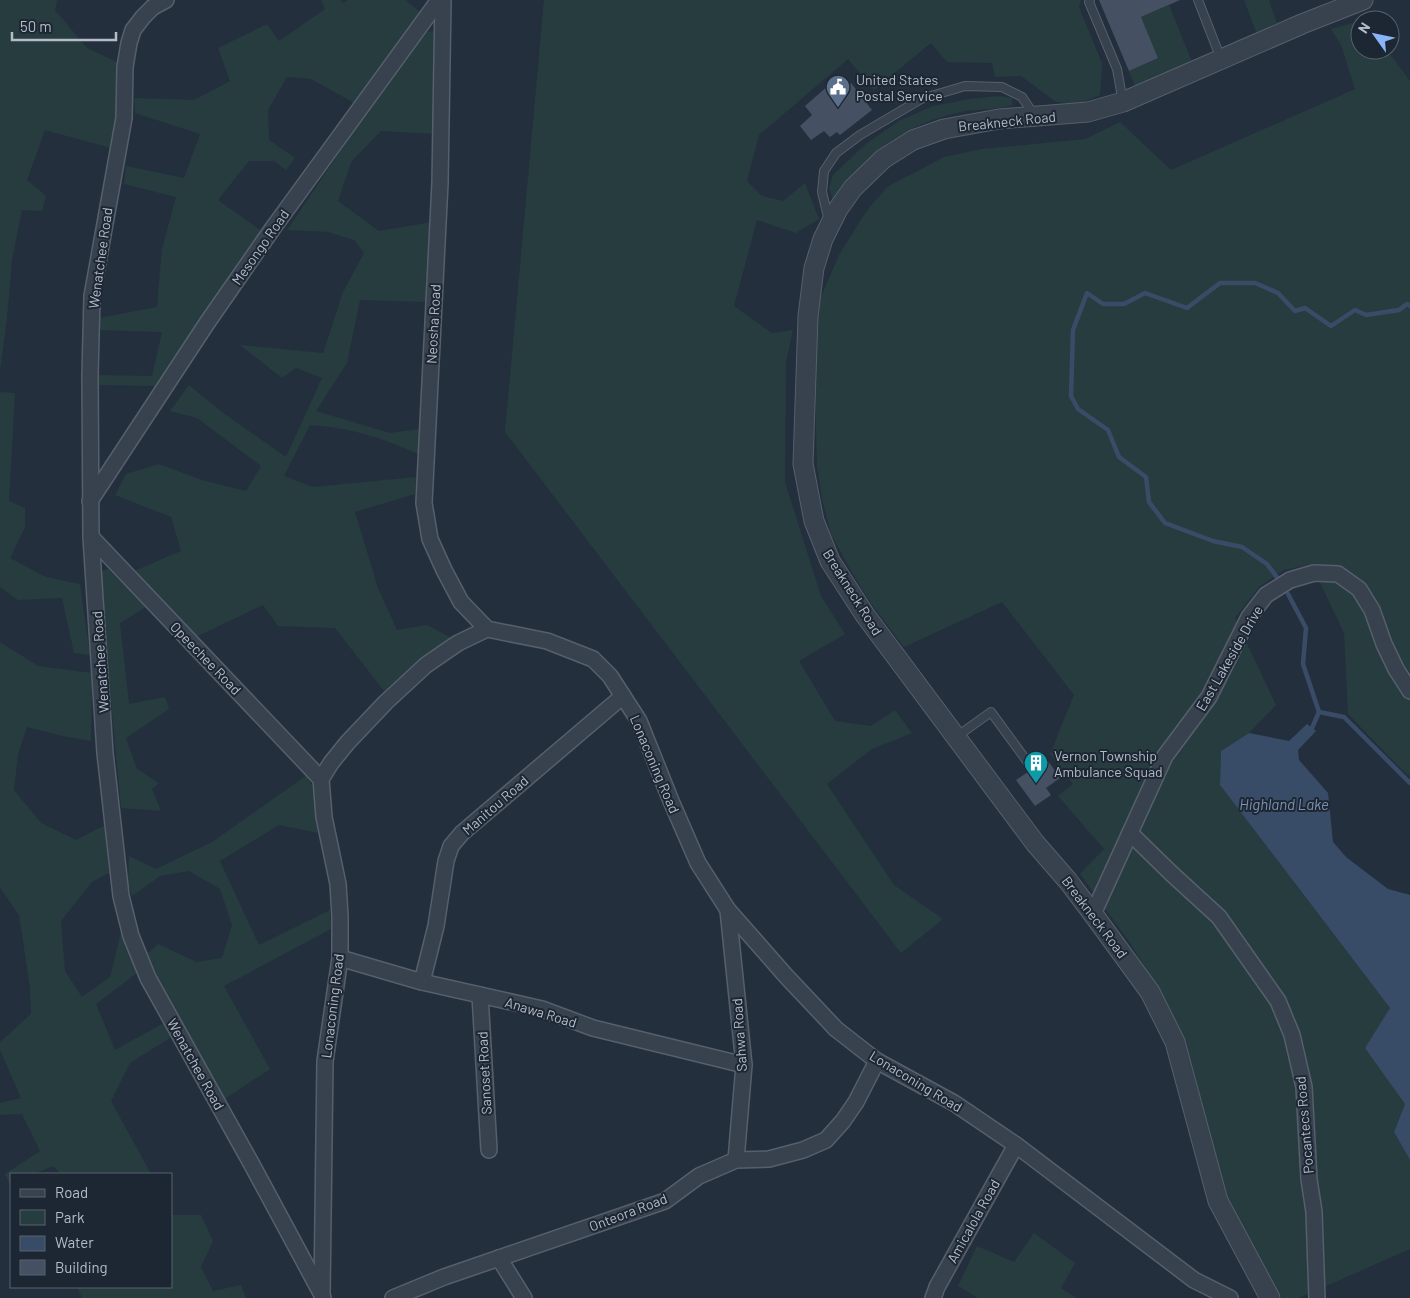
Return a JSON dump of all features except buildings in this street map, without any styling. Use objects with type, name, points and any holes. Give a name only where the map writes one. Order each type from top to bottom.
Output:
[{"type":"street","name":"Wenatchee Road","points":[[166,0],[154,7],[143,17],[133,30],[129,43],[124,118],[92,296],[90,375],[91,537],[106,762],[121,896],[131,936],[148,978],[323,1296]]},
{"type":"street","name":"Mesongo Road","points":[[90,501],[213,315],[279,220],[438,0]]},
{"type":"street","name":"Neosha Road","points":[[443,0],[440,183],[424,503],[430,539],[444,570],[461,602],[487,629]]},
{"type":"street","name":"Breakneck Road","points":[[1270,1298],[1218,1201],[1175,1042],[1150,992],[1068,881],[1035,843],[865,616],[830,561],[814,521],[803,464],[808,316],[814,268],[823,239],[838,208],[853,188],[883,159],[913,140],[944,129],[999,119],[1088,112],[1123,102],[1302,24],[1363,0]]},
{"type":"street","name":"Opeechee Road","points":[[91,537],[322,779]]},
{"type":"street","name":"East Lakeside Drive","points":[[1093,914],[1165,756],[1209,697],[1249,617],[1266,595],[1290,580],[1314,573],[1338,574],[1359,589],[1372,610],[1396,670],[1410,691]]},
{"type":"street","name":"Lonaconing Road","points":[[487,629],[548,641],[592,659],[610,676],[639,721],[671,802],[698,863],[728,910],[836,1029],[877,1061],[954,1103],[1016,1145],[1194,1280],[1230,1298]]},
{"type":"street","points":[[322,779],[331,763],[348,742],[386,702],[426,665],[458,643],[487,629]]},
{"type":"street","name":"Manitou Road","points":[[422,982],[436,926],[446,861],[451,846],[462,833],[623,696]]},
{"type":"street","name":"Lonaconing Road","points":[[322,779],[324,817],[338,884],[340,916],[340,958],[325,1061],[323,1296]]},
{"type":"street","name":"Pocantecs Road","points":[[1130,833],[1219,917],[1278,1002],[1292,1035],[1304,1087],[1309,1179],[1314,1212],[1317,1298]]},
{"type":"street","name":"Sahwa Road","points":[[728,910],[744,1065],[736,1160]]},
{"type":"street","name":"Anawa Road","points":[[340,958],[422,982],[542,1009],[593,1028],[744,1065]]},
{"type":"street","name":"Sanoset Road","points":[[480,995],[489,1150]]},
{"type":"street","name":"Onteora Road","points":[[393,1298],[444,1277],[665,1201],[699,1176],[736,1160],[769,1159],[803,1150],[826,1140],[843,1121],[877,1061]]},
{"type":"street","name":"Amicalola Road","points":[[934,1298],[936,1287],[1016,1145]]},
{"type":"street","points":[[499,1258],[524,1298]]},
{"type":"lane","points":[[1090,0],[1089,2],[1117,69],[1123,102]]},
{"type":"lane","points":[[1198,0],[1221,60]]},
{"type":"lane","points":[[830,226],[822,192],[824,171],[836,153],[860,135],[920,99],[966,86],[1002,87],[1022,97],[1036,117]]},
{"type":"lane","points":[[956,737],[991,712],[1032,768]]},
{"type":"green space","points":[[0,0],[57,0],[55,10],[87,48],[117,62],[117,116],[111,148],[45,130],[27,180],[46,196],[42,211],[22,210],[12,260],[0,371]]},
{"type":"green space","points":[[321,0],[341,0],[343,3],[348,0],[406,0],[420,12],[356,104],[311,79],[287,77],[268,110],[269,140],[295,158],[286,170],[274,161],[249,161],[218,200],[263,232],[157,386],[99,385],[98,375],[152,376],[162,332],[98,330],[99,318],[157,307],[162,249],[176,197],[124,184],[126,166],[184,178],[200,134],[135,113],[134,98],[194,100],[230,81],[218,48],[267,24],[279,41],[325,9]]},
{"type":"green space","points":[[544,0],[1081,0],[1079,7],[1102,63],[1100,95],[1079,104],[1056,102],[1021,76],[995,77],[992,63],[947,62],[931,43],[874,90],[848,59],[759,135],[747,181],[762,196],[783,201],[805,183],[819,219],[796,233],[757,220],[734,306],[772,333],[793,330],[786,362],[785,482],[821,596],[845,634],[799,661],[835,721],[871,726],[895,710],[912,733],[872,749],[827,784],[894,885],[943,919],[901,953],[505,432]]},
{"type":"green space","points":[[1244,0],[1269,0],[1277,23],[1256,32]]},
{"type":"green space","points":[[1169,5],[1192,62],[1135,86],[1129,71],[1158,58],[1141,17]]},
{"type":"green space","points":[[1350,24],[1350,60],[1394,60],[1410,81],[1410,776],[1348,714],[1344,633],[1311,564],[1284,570],[1259,587],[1235,618],[1276,705],[1249,733],[1221,751],[1220,785],[1390,1008],[1366,1048],[1405,1104],[1394,1132],[1410,1160],[1410,1249],[1299,1298],[1282,1298],[1231,1212],[1217,1172],[1191,1060],[1165,999],[1130,943],[1080,874],[1104,849],[1058,796],[1073,784],[1050,754],[1074,695],[1002,602],[904,647],[870,602],[831,534],[822,499],[817,466],[815,365],[819,301],[839,255],[865,213],[887,187],[944,157],[982,149],[1085,139],[1120,122],[1171,170],[1355,89],[1341,45],[1331,29]]},
{"type":"green space","points":[[437,31],[435,134],[381,131],[351,162],[338,201],[379,231],[432,222],[426,302],[360,300],[347,363],[316,411],[390,433],[419,429],[418,454],[365,434],[338,428],[310,425],[284,476],[313,487],[416,477],[415,494],[355,512],[378,588],[397,630],[427,625],[452,638],[415,664],[384,691],[335,628],[278,626],[263,605],[196,637],[134,571],[181,551],[171,517],[115,495],[126,474],[159,464],[202,480],[246,491],[261,466],[197,418],[170,411],[189,385],[226,415],[286,457],[322,378],[296,368],[282,378],[240,345],[323,353],[343,292],[364,253],[354,240],[328,232],[287,230],[421,32]]},
{"type":"green space","points":[[999,96],[1012,98],[1012,105],[995,109],[966,111],[945,116],[907,131],[874,154],[845,183],[833,200],[829,188],[833,175],[867,143],[899,121],[933,106],[969,99]]},
{"type":"green space","points":[[0,392],[15,393],[9,501],[25,508],[25,527],[10,558],[46,577],[80,584],[90,655],[74,653],[62,598],[18,600],[0,587]]},
{"type":"green space","points":[[108,569],[146,607],[120,623],[129,704],[165,697],[169,709],[126,738],[137,769],[159,783],[152,789],[161,811],[121,808],[99,572]]},
{"type":"green space","points":[[0,642],[38,666],[92,673],[91,741],[27,727],[18,754],[14,790],[41,823],[76,840],[105,825],[109,873],[92,882],[61,921],[65,971],[82,997],[110,977],[121,932],[137,973],[96,1004],[115,1050],[164,1023],[173,1036],[130,1063],[111,1101],[150,1173],[60,1173],[53,1166],[36,1173],[10,1173],[10,1185],[5,1174],[40,1151],[22,1114],[0,1115],[0,1103],[21,1098],[0,1050],[0,1042],[31,1014],[30,988],[19,915],[0,888]]},
{"type":"green space","points":[[307,775],[315,792],[319,833],[279,825],[220,861],[259,945],[330,910],[331,929],[224,986],[270,1069],[225,1099],[158,978],[148,953],[158,944],[197,962],[222,958],[232,925],[220,889],[189,871],[160,876],[132,896],[128,884],[129,856],[156,869],[212,842]]},
{"type":"green space","points":[[172,1214],[201,1215],[213,1241],[201,1267],[213,1291],[241,1285],[246,1298],[82,1298],[77,1288],[172,1288]]},
{"type":"green space","points":[[1034,1233],[1075,1263],[1061,1288],[1077,1298],[978,1298],[958,1286],[977,1246],[1014,1262]]},
{"type":"water","name":"Highland Lake","points":[[1307,724],[1316,731],[1298,750],[1299,760],[1328,793],[1333,842],[1346,857],[1388,889],[1410,895],[1410,1160],[1394,1132],[1405,1104],[1365,1048],[1390,1008],[1220,785],[1221,751],[1249,733],[1289,741]]},
{"type":"waterway","points":[[1279,580],[1267,564],[1242,547],[1213,541],[1165,523],[1149,502],[1146,477],[1119,457],[1108,430],[1078,409],[1071,396],[1073,330],[1087,293],[1103,304],[1124,304],[1145,293],[1187,308],[1220,283],[1255,283],[1278,293],[1295,311],[1305,308],[1331,326],[1355,310],[1366,315],[1399,310],[1407,304],[1410,306]]},
{"type":"waterway","points":[[1288,594],[1306,628],[1303,664],[1319,712],[1312,728]]},
{"type":"waterway","points":[[1319,712],[1344,717],[1410,783]]},
{"type":"place","name":"United States Postal Service","points":[[838,108]]},
{"type":"place","name":"Vernon Township Ambulance Squad","points":[[1036,784]]}]
